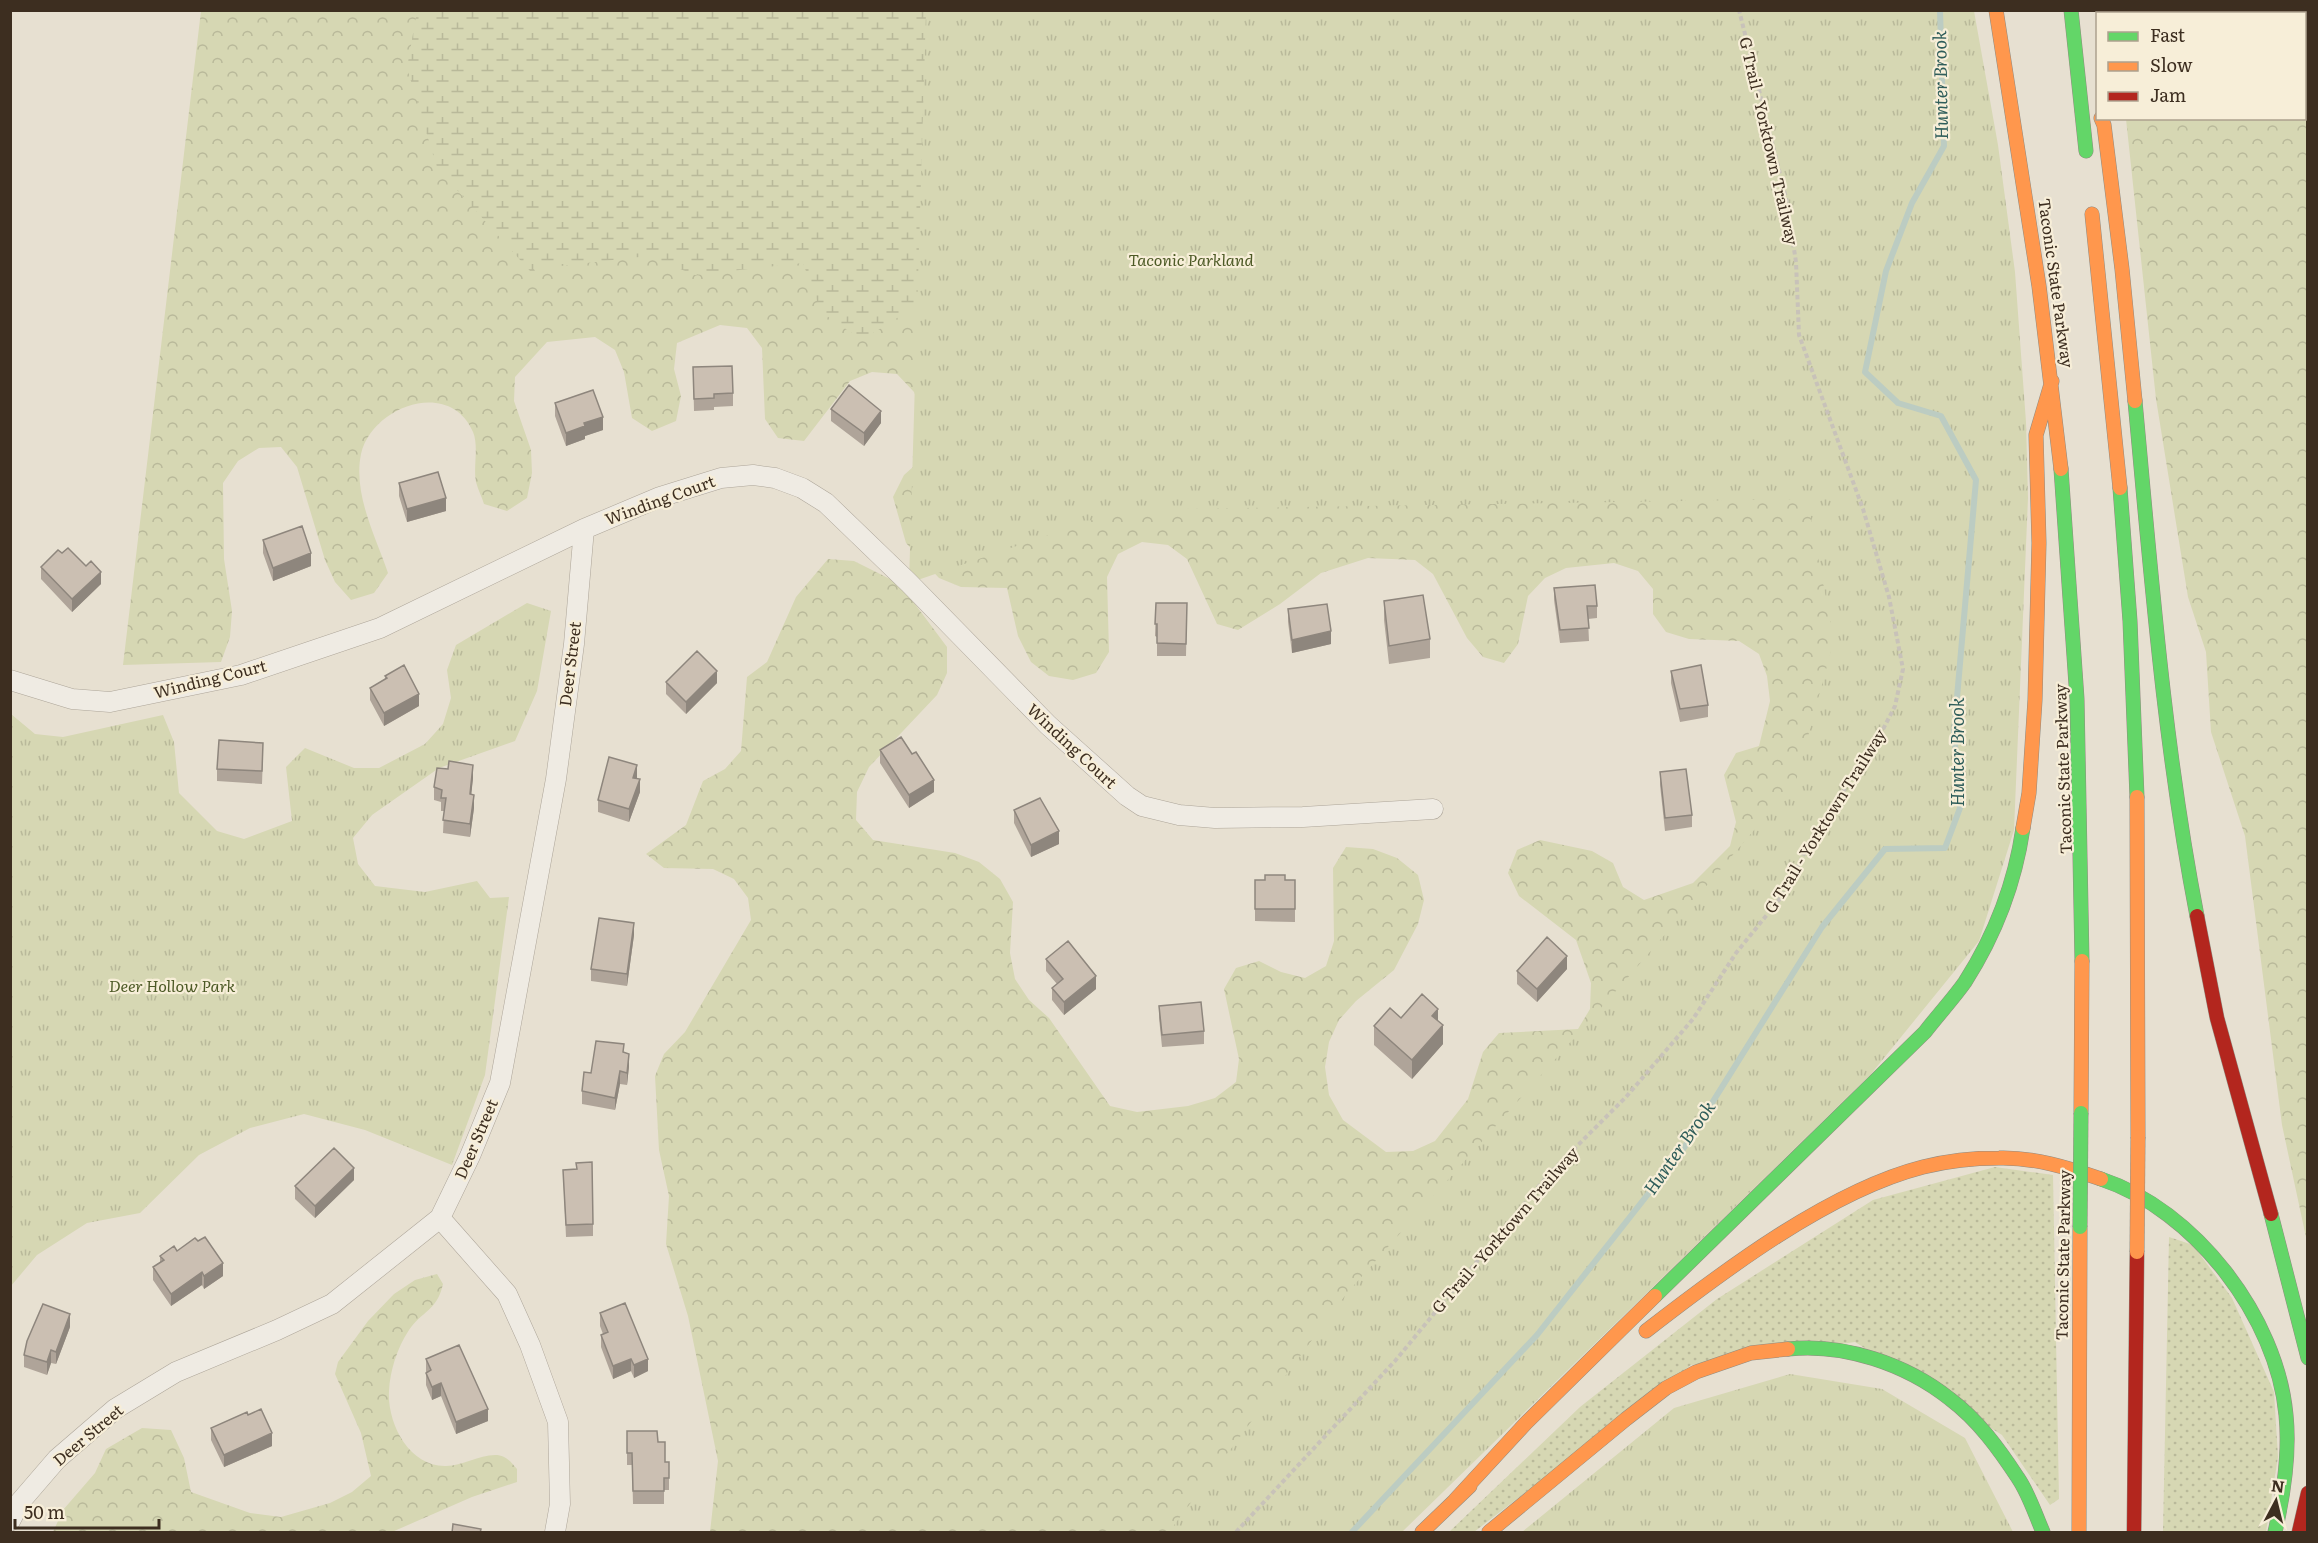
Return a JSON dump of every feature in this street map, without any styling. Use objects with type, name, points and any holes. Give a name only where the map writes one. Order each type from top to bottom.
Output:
[{"type":"highway","name":"Taconic State Parkway","points":[[1996,10],[2030,212],[2052,381],[2069,560],[2080,770],[2083,910],[2079,1533]]},
{"type":"highway","points":[[2071,10],[2087,166]]},
{"type":"highway","points":[[2076,62],[2096,109]]},
{"type":"highway","points":[[2102,120],[2122,269],[2167,721],[2190,885],[2207,976],[2229,1066],[2291,1288],[2307,1358]]},
{"type":"highway","points":[[2091,201],[2120,478],[2135,703],[2140,902],[2134,1533]]},
{"type":"highway","points":[[1422,1533],[1533,1416],[1919,1038],[1964,983],[1984,948],[2002,911],[2013,875],[2029,793],[2036,700],[2039,596],[2036,435],[2052,381]]},
{"type":"highway","points":[[1634,1340],[1702,1288],[1756,1252],[1824,1209],[1885,1179],[1944,1162],[1984,1157],[2041,1161],[2076,1169],[2143,1198],[2192,1232],[2230,1276],[2250,1307],[2274,1361],[2284,1398],[2287,1469],[2275,1533]]},
{"type":"highway","points":[[1489,1533],[1628,1416],[1675,1384],[1716,1363],[1776,1348],[1797,1347],[1836,1350],[1873,1357],[1910,1371],[1943,1392],[1977,1424],[2005,1456],[2029,1496],[2043,1533]]},
{"type":"highway","points":[[1455,1500],[1609,1361]]},
{"type":"highway","points":[[2299,1533],[2307,1493]]},
{"type":"street","name":"Winding Court","points":[[10,680],[72,699],[110,702],[240,675],[380,628],[584,529],[660,497],[721,478],[753,475],[775,478],[802,488],[826,503],[909,583],[1048,725],[1126,796],[1142,806],[1179,815],[1215,818],[1303,817],[1433,808]]},
{"type":"street","name":"Deer Street","points":[[10,1521],[20,1502],[57,1459],[115,1409],[176,1372],[277,1330],[332,1304],[440,1218],[470,1156],[500,1083],[556,779],[573,644],[584,529]]},
{"type":"street","points":[[440,1218],[507,1294],[534,1356],[558,1422],[560,1504],[555,1533]]},
{"type":"path","name":"G Trail - Yorktown Trailway","points":[[1236,1533],[1395,1361],[1548,1174],[1626,1097],[1693,1019],[1736,953],[1783,895],[1814,834],[1875,746],[1895,706],[1903,669],[1889,597],[1863,509],[1799,335],[1796,262],[1786,198],[1739,10]]},
{"type":"green space","points":[[2281,10],[2281,12],[2115,12]]},
{"type":"green space","points":[[201,11],[1960,11],[2008,468],[1389,1532],[710,1532],[718,1461],[688,1316],[666,1244],[669,1196],[659,1150],[655,1076],[664,1054],[685,1032],[751,920],[748,898],[734,879],[713,869],[664,868],[646,854],[686,825],[703,781],[725,769],[741,751],[747,677],[767,662],[796,597],[828,559],[854,561],[900,584],[947,647],[947,673],[937,695],[869,767],[857,792],[856,820],[873,840],[955,853],[979,862],[1000,879],[1013,902],[1010,953],[1015,979],[1029,1000],[1049,1018],[1110,1106],[1137,1112],[1188,1106],[1215,1098],[1236,1082],[1239,1059],[1224,989],[1236,968],[1259,961],[1281,972],[1305,978],[1326,966],[1334,941],[1333,868],[1346,847],[1373,849],[1397,858],[1418,875],[1424,900],[1418,924],[1394,970],[1356,1001],[1339,1020],[1329,1042],[1325,1067],[1329,1095],[1343,1120],[1386,1152],[1413,1151],[1435,1141],[1468,1099],[1483,1052],[1499,1033],[1578,1029],[1590,1009],[1591,983],[1576,940],[1519,896],[1508,873],[1517,850],[1540,840],[1592,851],[1613,863],[1623,887],[1644,900],[1693,883],[1730,846],[1736,822],[1724,775],[1736,753],[1759,746],[1770,701],[1767,676],[1759,654],[1739,641],[1689,639],[1666,632],[1653,614],[1653,589],[1638,571],[1614,563],[1566,568],[1545,578],[1528,596],[1518,644],[1504,663],[1483,657],[1467,638],[1433,574],[1415,560],[1368,558],[1321,573],[1280,604],[1238,630],[1217,624],[1187,559],[1168,545],[1142,542],[1118,554],[1107,577],[1109,652],[1096,673],[1073,680],[1049,676],[1031,662],[1018,636],[1007,588],[961,587],[939,578],[906,543],[893,497],[904,475],[923,458],[931,437],[914,392],[897,374],[872,372],[850,381],[804,441],[778,438],[765,419],[762,348],[747,328],[720,325],[677,343],[674,369],[681,396],[676,421],[652,431],[632,418],[624,372],[615,350],[595,337],[547,342],[515,377],[514,401],[531,450],[532,473],[527,498],[507,511],[484,504],[476,482],[475,438],[462,415],[447,406],[430,403],[412,405],[395,412],[380,423],[368,437],[361,454],[359,469],[367,514],[388,573],[374,593],[351,600],[335,582],[325,560],[297,467],[281,447],[259,448],[238,461],[223,483],[224,559],[232,611],[230,637],[221,662],[123,665]]},
{"type":"green space","points":[[417,11],[1076,11],[961,316],[910,310],[862,340],[821,312],[803,263],[695,275],[648,256],[534,269],[540,282],[437,168],[407,68]]},
{"type":"green space","name":"Taconic Parkland","points":[[926,11],[1974,11],[1998,145],[2015,272],[2026,422],[2028,498],[2014,830],[1979,941],[1871,1074],[1402,1532],[1169,1532],[1347,1293],[1631,974],[1796,781],[1834,640],[1807,499],[1121,510],[909,583]]},
{"type":"green space","points":[[2306,68],[2308,71],[2307,1242],[2282,1125],[2245,836],[2211,732],[2206,652],[2188,597],[2156,399],[2126,120],[2306,120]]},
{"type":"green space","name":"Deer Hollow Park","points":[[527,603],[551,611],[537,691],[515,741],[439,768],[372,815],[353,838],[358,864],[375,886],[425,892],[477,881],[490,898],[509,897],[485,1075],[452,1165],[365,1130],[304,1114],[250,1128],[199,1155],[140,1213],[87,1223],[37,1255],[11,1286],[11,714],[35,734],[63,737],[163,715],[174,742],[179,793],[217,831],[244,839],[292,821],[286,767],[305,748],[354,768],[379,768],[425,744],[443,724],[451,698],[447,670],[456,645]]},
{"type":"green space","points":[[1995,1167],[2053,1175],[2059,1499],[2050,1505],[2002,1435],[1855,1342],[1691,1365],[1474,1532],[1449,1532],[1580,1407],[1717,1299],[1873,1200]]},
{"type":"green space","points":[[2169,1237],[2193,1245],[2232,1298],[2274,1392],[2278,1457],[2266,1532],[2163,1532]]},
{"type":"green space","points":[[437,1274],[443,1284],[437,1300],[409,1330],[401,1344],[393,1368],[389,1403],[396,1429],[411,1451],[421,1459],[433,1464],[452,1466],[489,1455],[502,1456],[517,1469],[517,1482],[472,1497],[392,1532],[53,1532],[63,1510],[95,1473],[106,1449],[142,1428],[171,1430],[184,1458],[191,1492],[250,1513],[281,1517],[330,1503],[352,1492],[371,1476],[361,1433],[335,1374],[338,1362],[368,1321],[394,1294],[415,1280]]},
{"type":"green space","points":[[1790,1374],[1882,1389],[1965,1438],[2013,1532],[1522,1532],[1674,1408]]},
{"type":"building","points":[[732,366],[733,393],[714,394],[714,398],[694,399],[693,367]]},
{"type":"building","points":[[849,385],[881,411],[864,433],[831,409]]},
{"type":"building","points":[[593,390],[603,417],[584,423],[585,426],[566,433],[555,403]]},
{"type":"building","points":[[438,472],[446,498],[407,509],[399,483]]},
{"type":"building","points":[[302,526],[311,553],[273,568],[263,540]]},
{"type":"building","points":[[68,548],[86,566],[91,561],[101,572],[72,599],[41,567],[58,550],[62,553]]},
{"type":"building","points":[[1595,585],[1597,606],[1587,606],[1589,628],[1560,630],[1554,588]]},
{"type":"building","points":[[1423,595],[1430,639],[1389,646],[1384,601]]},
{"type":"building","points":[[1156,603],[1187,603],[1186,644],[1157,643]]},
{"type":"building","points":[[1327,604],[1331,631],[1292,640],[1288,609]]},
{"type":"building","points":[[697,651],[717,671],[686,702],[666,682]]},
{"type":"building","points":[[404,665],[419,694],[384,713],[370,688]]},
{"type":"building","points":[[1701,665],[1708,705],[1680,709],[1671,671]]},
{"type":"building","points":[[901,737],[912,754],[916,752],[934,780],[909,795],[880,750]]},
{"type":"building","points":[[219,740],[263,743],[262,771],[217,769]]},
{"type":"building","points":[[609,757],[637,765],[633,778],[640,779],[629,809],[598,800]]},
{"type":"building","points":[[449,761],[473,765],[470,794],[474,795],[470,824],[443,820],[446,798],[441,798],[442,790],[434,787],[437,768],[448,769]]},
{"type":"building","points":[[1686,769],[1692,815],[1665,818],[1660,772]]},
{"type":"building","points":[[1040,798],[1059,831],[1031,845],[1014,810]]},
{"type":"building","points":[[1265,875],[1285,875],[1285,880],[1295,880],[1295,909],[1255,909],[1255,880],[1265,880]]},
{"type":"building","points":[[599,918],[634,923],[627,974],[591,969]]},
{"type":"building","points":[[1547,937],[1567,956],[1537,989],[1517,971]]},
{"type":"building","points":[[1068,941],[1096,976],[1064,1002],[1052,988],[1063,979],[1046,959]]},
{"type":"building","points":[[1422,994],[1438,1009],[1432,1016],[1443,1025],[1412,1060],[1374,1026],[1390,1008],[1401,1018]]},
{"type":"building","points":[[1201,1002],[1204,1031],[1162,1035],[1159,1006]]},
{"type":"building","points":[[596,1041],[624,1044],[623,1052],[629,1054],[627,1073],[620,1071],[615,1098],[582,1091],[584,1072],[591,1073]]},
{"type":"building","points":[[334,1148],[354,1168],[315,1206],[295,1186]]},
{"type":"building","points":[[592,1162],[593,1224],[566,1225],[563,1170],[577,1169],[576,1163]]},
{"type":"building","points":[[205,1237],[223,1263],[204,1276],[202,1272],[171,1294],[153,1267],[164,1260],[160,1256],[174,1246],[177,1251],[195,1238],[198,1241]]},
{"type":"building","points":[[625,1303],[648,1359],[634,1365],[631,1359],[613,1366],[601,1335],[608,1332],[600,1313]]},
{"type":"building","points":[[43,1304],[70,1314],[56,1352],[51,1350],[47,1362],[24,1355],[27,1341]]},
{"type":"building","points":[[459,1345],[488,1409],[456,1422],[441,1383],[432,1387],[426,1373],[431,1370],[426,1359]]},
{"type":"building","points":[[261,1409],[272,1433],[224,1455],[211,1428],[247,1412],[248,1415]]},
{"type":"building","points":[[627,1431],[657,1431],[658,1442],[665,1442],[665,1462],[669,1462],[669,1478],[664,1478],[664,1491],[633,1491],[632,1453],[627,1453]]},
{"type":"building","points":[[453,1524],[481,1529],[480,1533],[452,1533]]},
{"type":"waterway","name":"Hunter Brook","points":[[1352,1532],[1537,1335],[1682,1151],[1822,927],[1885,849],[1945,848],[1960,808],[1954,732],[1976,480],[1941,416],[1898,403],[1865,372],[1886,271],[1912,203],[1944,146],[1940,10]]},
{"type":"traffic: fast","points":[[2071,10],[2086,151]]},
{"type":"traffic: fast","points":[[2135,401],[2167,724],[2197,916]]},
{"type":"traffic: fast","points":[[2061,469],[2077,699],[2082,961]]},
{"type":"traffic: fast","points":[[2120,488],[2130,621],[2137,797]]},
{"type":"traffic: fast","points":[[1655,1296],[1925,1032],[1956,995],[1986,946],[2002,908],[2015,869],[2023,828]]},
{"type":"traffic: fast","points":[[2080,1227],[2081,1113]]},
{"type":"traffic: fast","points":[[2101,1179],[2136,1194],[2168,1215],[2198,1241],[2225,1272],[2248,1305],[2267,1341],[2279,1378],[2287,1430],[2285,1474],[2275,1532]]},
{"type":"traffic: fast","points":[[2271,1214],[2308,1358]]},
{"type":"traffic: fast","points":[[1788,1349],[1831,1349],[1874,1359],[1914,1376],[1950,1399],[1979,1426],[2011,1467],[2029,1497],[2043,1532]]},
{"type":"traffic: slow","points":[[1996,10],[2039,286],[2061,469]]},
{"type":"traffic: slow","points":[[2102,120],[2122,269],[2135,401]]},
{"type":"traffic: slow","points":[[2092,214],[2120,488]]},
{"type":"traffic: slow","points":[[2023,828],[2029,793],[2035,700],[2039,543],[2036,435],[2052,381]]},
{"type":"traffic: slow","points":[[2137,797],[2138,1137]]},
{"type":"traffic: slow","points":[[2081,1113],[2082,961]]},
{"type":"traffic: slow","points":[[2137,1252],[2138,1137]]},
{"type":"traffic: slow","points":[[1646,1331],[1708,1284],[1778,1236],[1851,1194],[1887,1179],[1941,1163],[1999,1158],[2038,1161],[2101,1179]]},
{"type":"traffic: slow","points":[[2079,1532],[2080,1227]]},
{"type":"traffic: slow","points":[[1455,1500],[1526,1423],[1655,1296]]},
{"type":"traffic: slow","points":[[1489,1532],[1666,1388],[1696,1372],[1751,1353],[1788,1349]]},
{"type":"traffic: slow","points":[[1422,1532],[1470,1486]]},
{"type":"traffic: jam","points":[[2197,916],[2217,1018],[2271,1214]]},
{"type":"traffic: jam","points":[[2134,1532],[2137,1252]]},
{"type":"traffic: jam","points":[[2299,1532],[2308,1493]]}]
